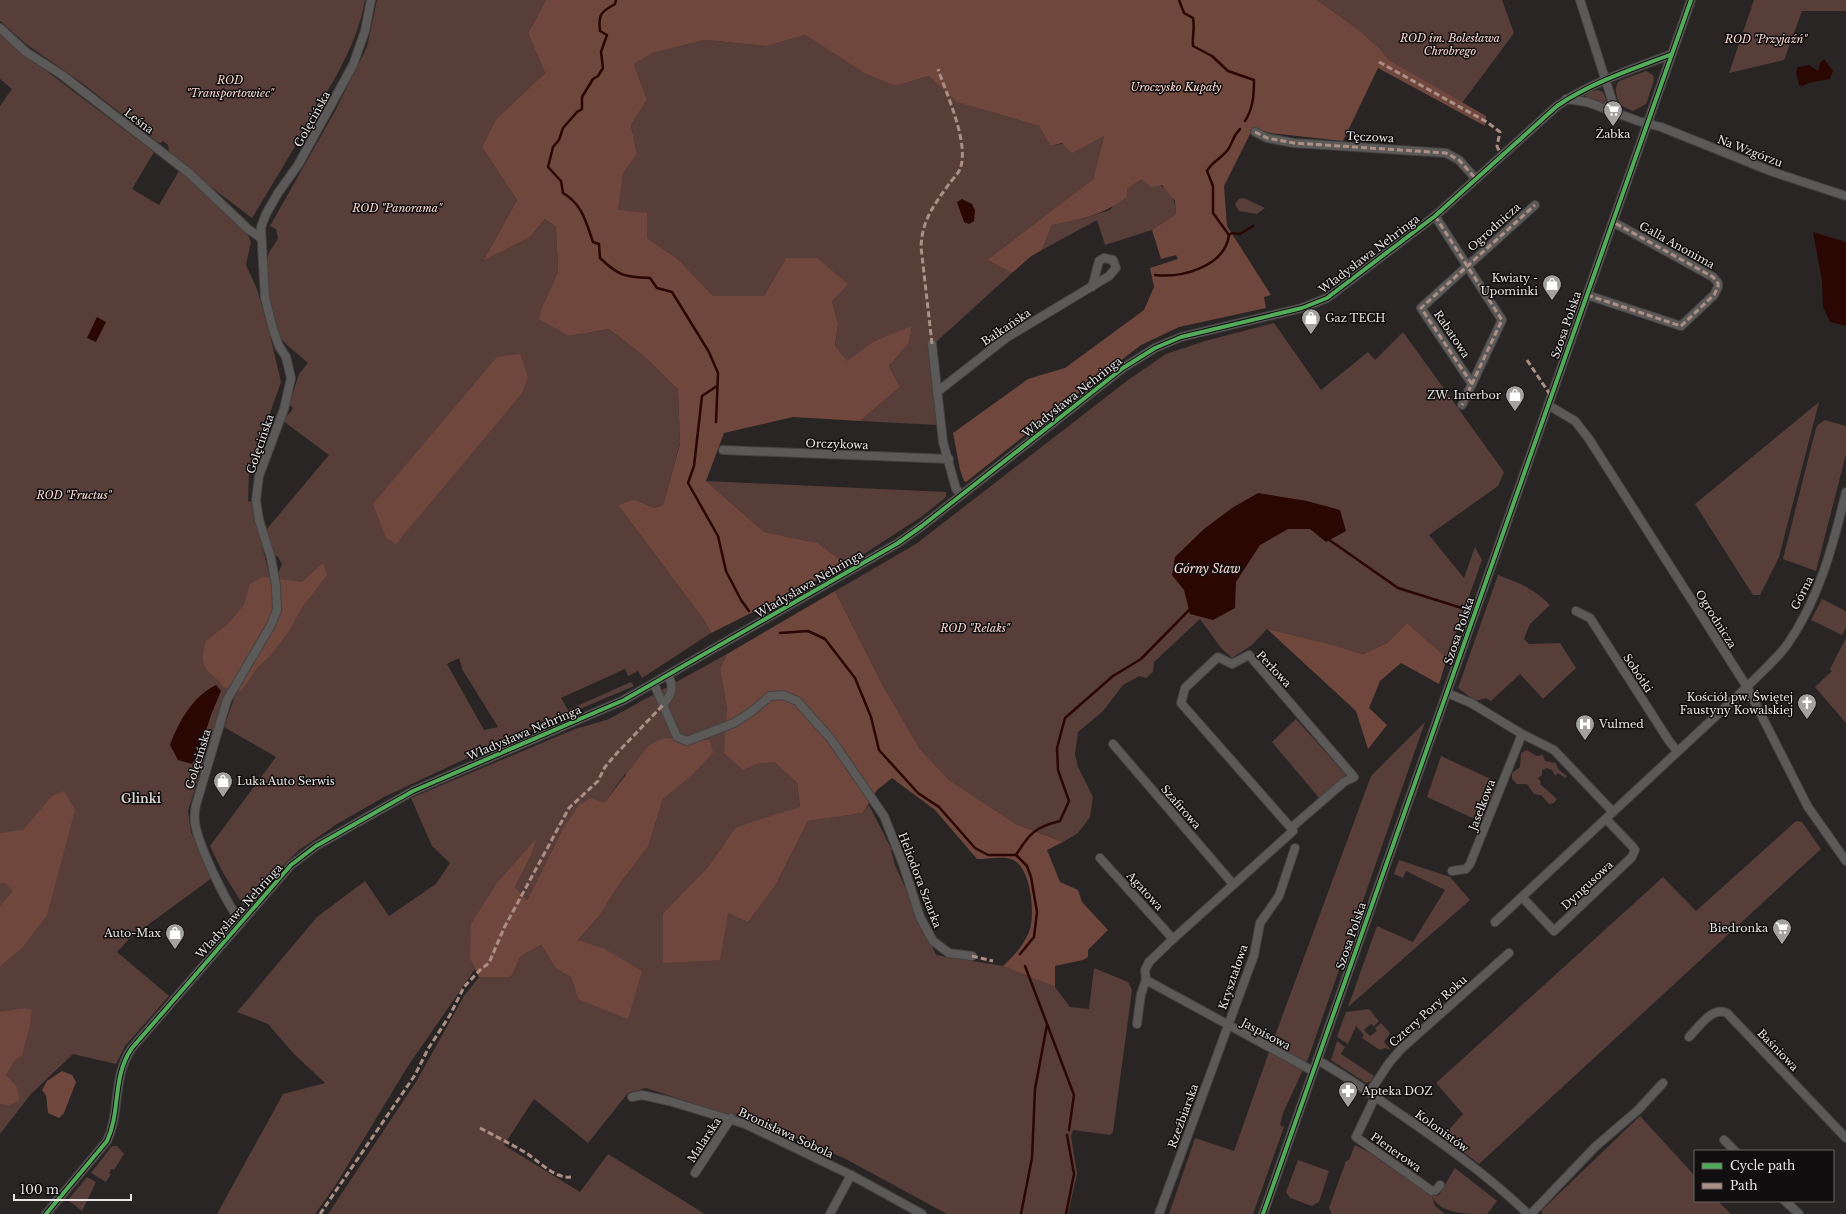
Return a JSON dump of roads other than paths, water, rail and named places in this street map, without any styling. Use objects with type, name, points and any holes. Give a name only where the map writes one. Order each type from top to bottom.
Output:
[{"type":"street","name":"Golęcińska","points":[[241,921],[232,908],[205,852],[197,832],[194,818],[196,805],[227,700],[271,625],[277,610],[276,586],[271,558],[259,520],[256,500],[259,476],[286,402],[291,378],[286,358],[279,346],[273,329],[265,298],[261,227],[278,192],[302,158],[354,65],[363,39],[371,0]]},
{"type":"street","points":[[1580,0],[1616,113]]},
{"type":"street","name":"Szosa Polska","points":[[1263,1214],[1691,0]]},
{"type":"street","name":"Leśna","points":[[0,28],[26,52],[62,75],[189,173],[248,229],[261,238]]},
{"type":"street","name":"Władysława Nehringa","points":[[46,1214],[107,1142],[111,1129],[120,1072],[130,1051],[280,876],[299,858],[316,846],[382,807],[434,781],[606,708],[654,684],[898,543],[1140,356],[1163,344],[1192,333],[1316,304],[1335,292],[1435,216],[1544,116],[1566,99],[1605,79],[1672,54]]},
{"type":"street","points":[[1582,90],[1582,96],[1587,102]]},
{"type":"street","points":[[1566,99],[1587,102],[1647,123]]},
{"type":"street","name":"Na Wzgórzu","points":[[1647,123],[1767,170],[1846,196]]},
{"type":"street","name":"Tęczowa","points":[[1254,132],[1267,138],[1294,142],[1446,153],[1459,160],[1476,178]]},
{"type":"street","name":"Ogrodnicza","points":[[1467,266],[1535,205]]},
{"type":"street","name":"Ogrodnicza","points":[[1435,216],[1502,320]]},
{"type":"street","name":"Galla Anonima","points":[[1587,295],[1680,326],[1717,292],[1718,283],[1713,277],[1613,222]]},
{"type":"street","name":"Rabatowa","points":[[1467,266],[1421,308],[1472,384]]},
{"type":"street","name":"Bałkańska","points":[[937,392],[1006,338],[1092,287]]},
{"type":"street","name":"Rabatowa","points":[[1462,405],[1502,320]]},
{"type":"street","points":[[932,344],[944,442],[956,489],[962,495]]},
{"type":"street","name":"Ogrodnicza","points":[[1548,405],[1570,417],[1582,429],[1747,687],[1808,807],[1846,861]]},
{"type":"street","name":"Orczykowa","points":[[723,450],[949,459]]},
{"type":"street","name":"Górna","points":[[1747,687],[1787,644],[1812,600],[1828,563],[1846,492]]},
{"type":"street","name":"Sobótki","points":[[1576,611],[1590,618],[1669,741],[1677,751]]},
{"type":"street","name":"Perłowa","points":[[1137,1024],[1141,994],[1146,980],[1145,970],[1149,962],[1172,939],[1293,831],[1181,703],[1185,688],[1218,658],[1232,664],[1249,655],[1354,777],[1344,782],[1291,828]]},
{"type":"street","points":[[654,684],[663,705],[669,697],[672,688],[668,676]]},
{"type":"street","points":[[1496,922],[1747,687]]},
{"type":"street","points":[[1446,693],[1471,703],[1522,734],[1554,750],[1613,812]]},
{"type":"street","name":"Heliodora Sztarka","points":[[663,705],[677,737],[683,740],[693,740],[734,723],[751,712],[770,696],[778,694],[792,698],[804,707],[831,739],[872,802],[884,816],[903,864],[920,917],[933,941],[949,953],[972,956]]},
{"type":"street","name":"Jasełkowa","points":[[1452,871],[1466,870],[1470,864],[1522,734]]},
{"type":"street","name":"Szafirowa","points":[[1113,744],[1233,884]]},
{"type":"street","name":"Dyngusowa","points":[[1522,897],[1554,931],[1632,857],[1635,850],[1606,819]]},
{"type":"street","name":"Kryształowa","points":[[1227,1026],[1254,955],[1260,923],[1279,896],[1295,848]]},
{"type":"street","name":"Agatowa","points":[[1100,858],[1172,939]]},
{"type":"street","name":"Cztery Pory Roku","points":[[1372,1095],[1397,1053],[1509,953]]},
{"type":"street","name":"Jaspisowa","points":[[1146,980],[1227,1026],[1313,1071]]},
{"type":"street","name":"Baśniowa","points":[[1690,1037],[1714,1013],[1720,1011],[1726,1013],[1846,1138]]},
{"type":"street","name":"Rzeźbiarska","points":[[1159,1214],[1227,1026]]},
{"type":"street","name":"Kolonistów","points":[[1317,1060],[1372,1095],[1442,1144],[1507,1194],[1529,1214],[1595,1147],[1638,1110],[1663,1083]]},
{"type":"street","name":"Bronisława Sobola","points":[[632,1097],[642,1095],[731,1118],[851,1175],[922,1214]]},
{"type":"street","name":"Plenerowa","points":[[1372,1095],[1356,1137],[1432,1191],[1436,1190],[1440,1185]]},
{"type":"street","name":"Malarska","points":[[695,1173],[731,1118]]},
{"type":"street","points":[[1724,1140],[1734,1150]]},
{"type":"street","points":[[830,1214],[851,1175]]},
{"type":"street","points":[[1786,1202],[1799,1214]]},
{"type":"water","points":[[1824,59],[1833,71],[1830,79],[1808,83],[1803,86],[1799,85],[1796,72],[1798,67],[1809,65],[1818,71],[1820,63]]},
{"type":"water","points":[[962,199],[972,204],[975,210],[974,221],[969,224],[964,222],[957,202]]},
{"type":"water","points":[[1813,232],[1846,242],[1846,326],[1830,322],[1823,307],[1822,280]]},
{"type":"water","points":[[97,317],[106,322],[96,342],[87,338]]},
{"type":"water","name":"Górny Staw","points":[[1258,493],[1307,501],[1340,510],[1346,531],[1326,542],[1310,529],[1288,529],[1260,545],[1236,582],[1235,608],[1213,620],[1190,614],[1184,590],[1172,575],[1175,557],[1204,529],[1232,508]]},
{"type":"water","points":[[216,685],[221,691],[211,715],[199,753],[192,764],[178,760],[170,745],[182,718],[200,696]]},
{"type":"waterway","points":[[616,0],[615,4],[606,9],[600,17],[600,31],[607,35],[601,52],[603,68],[598,76],[593,79],[582,97],[582,109],[577,112],[563,128],[559,140],[553,147],[548,167],[561,181],[563,193],[575,202],[579,208],[593,242],[599,244],[600,258],[617,272],[628,276],[650,278],[657,288],[672,292],[709,352],[718,373],[716,422]]},
{"type":"waterway","points":[[1179,0],[1184,13],[1193,18],[1193,46],[1212,56],[1228,71],[1254,80],[1254,91],[1250,112],[1245,121]]},
{"type":"waterway","points":[[1240,129],[1227,151],[1207,171],[1213,186],[1213,213],[1229,235],[1232,233],[1240,234],[1253,226]]},
{"type":"waterway","points":[[1155,275],[1177,275],[1211,263],[1226,246],[1229,235]]},
{"type":"waterway","points":[[717,386],[702,396],[694,466],[688,483],[718,536],[726,571],[741,600],[749,611]]},
{"type":"waterway","points":[[1328,539],[1398,588],[1465,609]]},
{"type":"waterway","points":[[1016,855],[1034,832],[1051,823],[1060,821],[1069,801],[1058,770],[1057,748],[1065,718],[1113,676],[1141,659],[1191,608]]},
{"type":"waterway","points":[[780,633],[808,631],[825,639],[855,678],[871,717],[879,750],[918,793],[939,807],[975,848],[988,855],[1016,855],[1027,866],[1031,877],[1037,912],[1034,937],[1020,954]]},
{"type":"waterway","points":[[1025,966],[1074,1095],[1069,1130]]},
{"type":"waterway","points":[[1021,1214],[1032,1158],[1035,1089],[1047,1025]]},
{"type":"waterway","points":[[1066,1214],[1074,1174],[1067,1135]]},
{"type":"place","name":"Żabka","points":[[1613,127]]},
{"type":"place","name":"Kwiaty - Upominki","points":[[1552,301]]},
{"type":"place","name":"Gaz TECH","points":[[1311,335]]},
{"type":"place","name":"ZW. Interbor","points":[[1515,412]]},
{"type":"place","name":"Kościół pw. Świętej Faustyny Kowalskiej","points":[[1807,720]]},
{"type":"place","name":"Vulmed","points":[[1585,741]]},
{"type":"place","name":"Luka Auto Serwis","points":[[223,798]]},
{"type":"place","name":"Biedronka","points":[[1782,945]]},
{"type":"place","name":"Auto-Max","points":[[175,950]]},
{"type":"place","name":"Apteka DOZ","points":[[1348,1108]]},
{"type":"district","name":"Glinki","points":[[141,799]]},
{"type":"park label","name":"ROD \"Przyjaźń\"","points":[[1766,39]]},
{"type":"park label","name":"ROD im. Bolesława Chrobrego","points":[[1450,44]]},
{"type":"park label","name":"ROD \"Transportowiec\"","points":[[230,86]]},
{"type":"park label","name":"Uroczysko Kupały","points":[[1176,87]]},
{"type":"park label","name":"ROD \"Panorama\"","points":[[397,208]]},
{"type":"park label","name":"ROD \"Fructus\"","points":[[74,495]]},
{"type":"park label","name":"ROD \"Relaks\"","points":[[975,628]]}]
